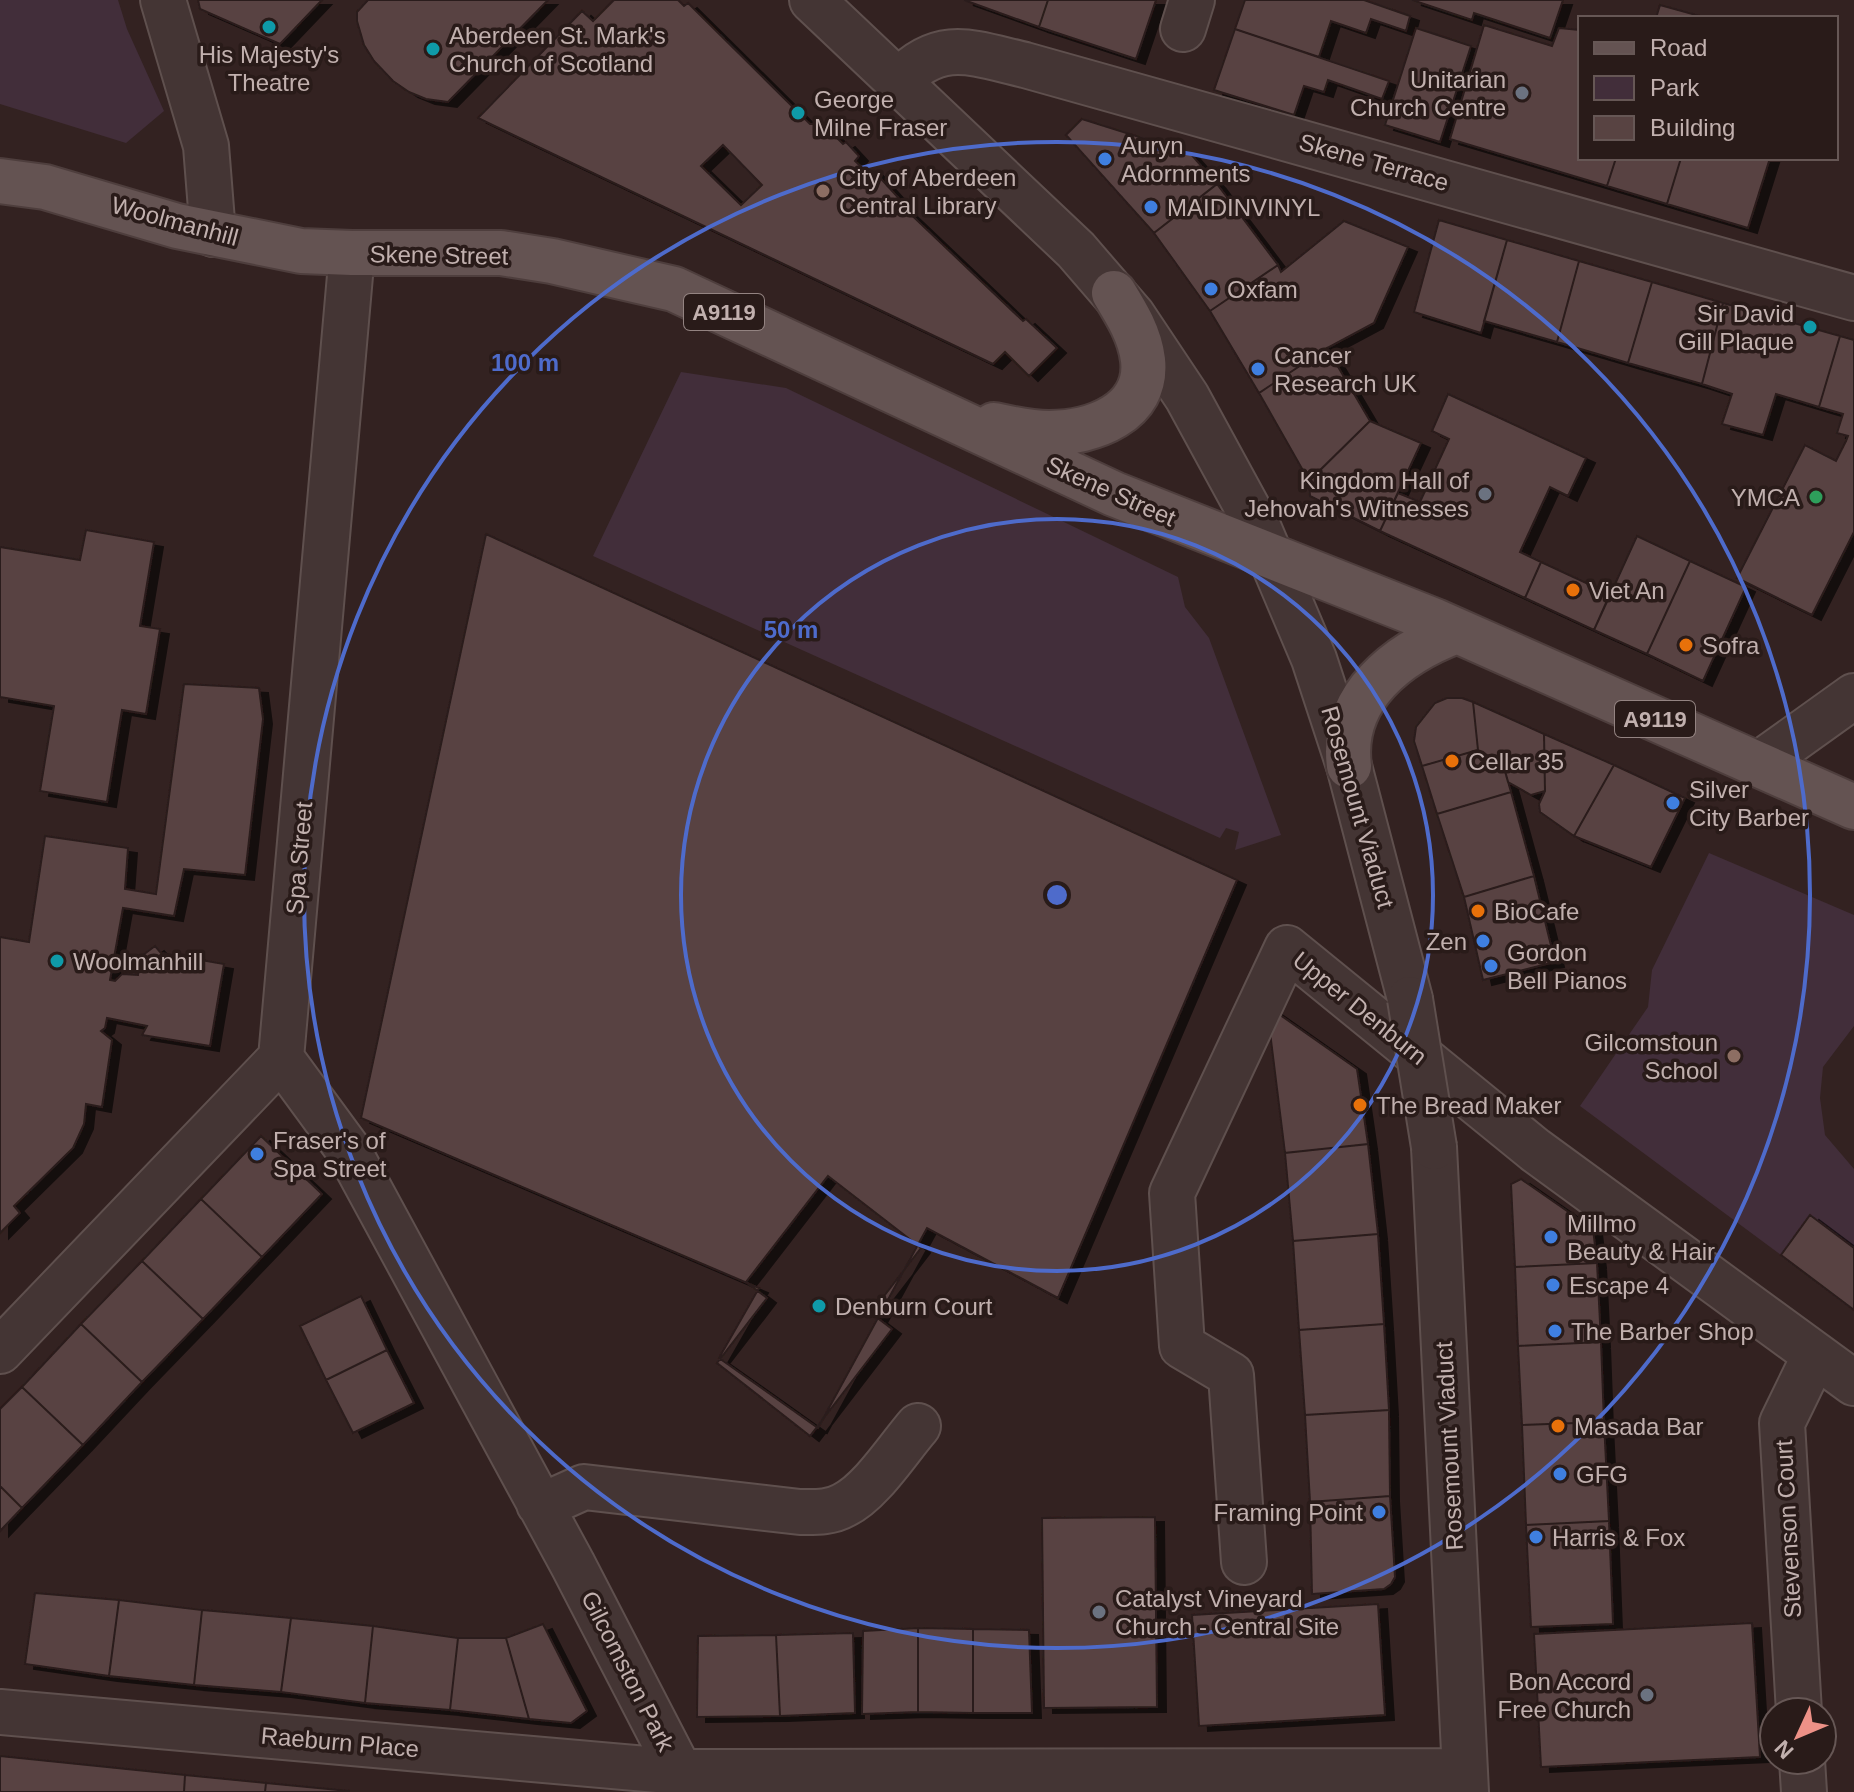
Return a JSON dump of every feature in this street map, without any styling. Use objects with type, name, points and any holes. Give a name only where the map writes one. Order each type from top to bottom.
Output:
[{"type":"main road","name":"Woolmanhill","points":[[0,181],[45,187],[213,234],[301,251],[352,253]]},
{"type":"main road","name":"Skene Street","points":[[352,253],[501,253],[552,261],[674,289],[1114,494],[1457,631],[1854,807]]},
{"type":"main road","points":[[934,410],[1010,428],[1048,433],[1093,427],[1120,414],[1136,394],[1143,360],[1134,328],[1114,293]]},
{"type":"main road","points":[[1349,766],[1347,742],[1352,721],[1361,701],[1375,683],[1414,650],[1457,631]]},
{"type":"street","points":[[163,0],[206,146],[213,234]]},
{"type":"street","name":"Rosemount Viaduct","points":[[812,0],[1076,250],[1146,334],[1187,397],[1244,498],[1323,685],[1349,766],[1410,999],[1434,1147],[1465,1781]]},
{"type":"street","name":"Skene Terrace","points":[[899,81],[917,63],[941,53],[964,52],[1025,65],[1854,298]]},
{"type":"street","name":"Spa Street","points":[[281,1058],[352,253]]},
{"type":"street","points":[[1759,764],[1854,696]]},
{"type":"street","name":"Upper Denburn","points":[[1244,1562],[1231,1375],[1182,1346],[1172,1193],[1287,948],[1535,1150],[1854,1383]]},
{"type":"street","points":[[0,1351],[281,1058]]},
{"type":"street","name":"Gilcomston Park","points":[[281,1058],[347,1148],[680,1772],[1465,1781]]},
{"type":"street","name":"Stevenson Court","points":[[1798,1696],[1782,1423],[1815,1355]]},
{"type":"street","points":[[539,1504],[584,1487],[800,1512],[826,1512],[845,1505],[862,1492],[918,1426]]},
{"type":"street","name":"Raeburn Place","points":[[0,1712],[680,1772]]},
{"type":"green space","points":[[0,0],[118,0],[127,29],[164,111],[126,143],[0,104]]},
{"type":"green space","points":[[681,372],[786,388],[1178,577],[1185,607],[1209,638],[1281,835],[1235,850],[1239,832],[1226,828],[1220,838],[593,556]]},
{"type":"green space","name":"Gilcomstoun School","points":[[1709,853],[1854,915],[1854,1026],[1823,1067],[1820,1098],[1825,1135],[1854,1169],[1854,1248],[1810,1216],[1781,1255],[1580,1106],[1648,1007],[1652,970]]},
{"type":"building","name":"His Majesty's Theatre","points":[[198,0],[322,0],[280,44],[200,9]]},
{"type":"building","name":"Aberdeen St. Mark's Church of Scotland","points":[[368,0],[548,0],[448,102],[426,99],[409,92],[374,61],[364,45],[357,21],[357,12]]},
{"type":"building","name":"City of Aberdeen Central Library","points":[[614,0],[678,0],[684,6],[688,3],[810,124],[823,124],[843,144],[846,142],[859,156],[855,161],[870,175],[874,171],[904,204],[902,206],[1023,321],[1026,319],[1057,348],[1029,376],[1005,352],[993,364],[478,118],[582,11],[593,21]],"holes":[[[723,145],[762,185],[741,205],[701,166]]]},
{"type":"building","points":[[964,0],[1048,0],[1039,27]]},
{"type":"building","points":[[1048,0],[1156,0],[1136,59],[1039,27]]},
{"type":"building","points":[[1245,0],[1364,0],[1410,16],[1406,31],[1371,19],[1366,33],[1331,21],[1319,57],[1235,29]]},
{"type":"building","points":[[1412,0],[1563,0],[1550,38],[1474,13],[1472,20]]},
{"type":"building","points":[[1660,5],[1700,16],[1657,16]]},
{"type":"building","name":"Unitarian Church Centre","points":[[1484,25],[1552,46],[1559,28],[1578,30],[1578,160],[1615,160],[1607,186],[1450,139]]},
{"type":"building","points":[[1416,28],[1471,46],[1440,142],[1385,125]]},
{"type":"building","points":[[1235,29],[1389,81],[1382,99],[1328,80],[1324,92],[1304,86],[1294,115],[1214,90]]},
{"type":"building","points":[[1082,119],[1190,153],[1217,184],[1154,233],[1066,135]]},
{"type":"building","points":[[1615,160],[1680,160],[1667,204],[1607,186]]},
{"type":"building","points":[[1680,160],[1769,160],[1748,228],[1667,204]]},
{"type":"building","points":[[1217,184],[1278,265],[1210,311],[1154,233]]},
{"type":"building","points":[[1439,220],[1507,240],[1481,333],[1414,312]]},
{"type":"building","points":[[1344,221],[1408,247],[1374,323],[1327,348],[1259,393],[1210,311],[1278,265],[1281,272]]},
{"type":"building","points":[[1507,240],[1579,261],[1557,342],[1484,321]]},
{"type":"building","points":[[1579,261],[1652,282],[1628,363],[1557,342]]},
{"type":"building","points":[[1652,282],[1723,303],[1702,384],[1628,363]]},
{"type":"building","points":[[1723,303],[1840,336],[1819,407],[1776,394],[1763,435],[1722,424],[1732,394],[1702,384]]},
{"type":"building","name":"YMCA","points":[[1840,336],[1854,340],[1854,532],[1812,615],[1737,578],[1805,445],[1836,461],[1846,441],[1848,436],[1837,433],[1843,414],[1819,407]]},
{"type":"building","points":[[1327,348],[1370,421],[1309,481],[1259,393]]},
{"type":"building","name":"Kingdom Hall of Jehovah's Witnesses","points":[[1448,394],[1586,458],[1568,496],[1550,487],[1520,552],[1541,562],[1525,598],[1380,531],[1398,493],[1420,502],[1449,439],[1432,431]]},
{"type":"building","points":[[1370,421],[1421,443],[1380,531],[1310,496],[1309,481]]},
{"type":"building","points":[[86,530],[154,542],[140,626],[160,629],[146,714],[122,710],[107,802],[40,791],[54,706],[0,697],[0,547],[80,560]]},
{"type":"building","points":[[486,534],[1237,880],[1058,1298],[927,1228],[818,1428],[719,1358],[759,1288],[361,1118]]},
{"type":"building","points":[[1637,536],[1690,561],[1647,654],[1594,630]]},
{"type":"building","points":[[1690,561],[1746,587],[1703,681],[1647,654]]},
{"type":"building","points":[[1541,562],[1610,594],[1594,630],[1525,598]]},
{"type":"building","name":"Woolmanhill","points":[[184,684],[259,688],[263,719],[245,875],[184,869],[174,916],[123,908],[110,980],[115,981],[122,974],[138,975],[139,958],[155,946],[161,953],[224,964],[210,1046],[142,1035],[147,1026],[107,1018],[101,1031],[112,1040],[102,1107],[86,1104],[84,1124],[73,1148],[14,1206],[20,1213],[0,1233],[0,937],[29,942],[45,836],[128,848],[125,889],[156,894]]},
{"type":"building","points":[[1447,698],[1473,702],[1478,750],[1422,766],[1414,741],[1416,727],[1435,703]]},
{"type":"building","points":[[1473,702],[1544,734],[1545,791],[1531,795],[1508,782],[1503,764],[1478,750]]},
{"type":"building","points":[[1544,734],[1614,765],[1574,836],[1540,812],[1539,804],[1545,791]]},
{"type":"building","points":[[1478,750],[1503,764],[1511,792],[1437,814],[1422,766]]},
{"type":"building","points":[[1614,765],[1685,798],[1651,867],[1574,836]]},
{"type":"building","points":[[1511,792],[1534,876],[1464,897],[1437,814]]},
{"type":"building","points":[[1534,876],[1555,962],[1483,980],[1464,897]]},
{"type":"building","points":[[1273,1010],[1357,1069],[1368,1144],[1285,1153],[1268,1016]]},
{"type":"building","points":[[261,1136],[322,1194],[262,1257],[201,1199]]},
{"type":"building","points":[[1368,1144],[1378,1234],[1293,1241],[1285,1153]]},
{"type":"building","name":"Denburn Court","points":[[828,1176],[921,1248],[871,1313],[892,1329],[810,1436],[717,1363],[767,1298],[746,1282]]},
{"type":"building","points":[[1521,1179],[1593,1229],[1597,1263],[1515,1267],[1511,1184]]},
{"type":"building","points":[[201,1199],[262,1257],[203,1319],[142,1261]]},
{"type":"building","points":[[1810,1215],[1854,1248],[1854,1310],[1781,1255]]},
{"type":"building","points":[[1378,1234],[1384,1324],[1299,1330],[1293,1241]]},
{"type":"building","points":[[142,1261],[203,1319],[142,1382],[81,1324]]},
{"type":"building","points":[[1597,1263],[1601,1342],[1518,1346],[1515,1267]]},
{"type":"building","points":[[361,1296],[387,1350],[326,1380],[300,1326]]},
{"type":"building","points":[[81,1324],[142,1382],[83,1445],[22,1387]]},
{"type":"building","points":[[1384,1324],[1389,1410],[1305,1415],[1299,1330]]},
{"type":"building","points":[[1601,1342],[1604,1422],[1522,1425],[1518,1346]]},
{"type":"building","points":[[387,1350],[414,1403],[353,1433],[326,1380]]},
{"type":"building","points":[[22,1387],[83,1445],[22,1508],[0,1486],[0,1409]]},
{"type":"building","points":[[1389,1410],[1390,1496],[1310,1502],[1305,1415]]},
{"type":"building","points":[[1604,1422],[1609,1521],[1526,1525],[1522,1425]]},
{"type":"building","points":[[0,1486],[22,1508],[0,1531]]},
{"type":"building","points":[[1390,1496],[1395,1577],[1391,1584],[1384,1589],[1312,1594],[1310,1502]]},
{"type":"building","name":"Catalyst Vineyard Church - Central Site","points":[[1155,1517],[1157,1707],[1044,1708],[1042,1518]]},
{"type":"building","points":[[1609,1521],[1613,1624],[1531,1627],[1526,1525]]},
{"type":"building","points":[[35,1593],[119,1600],[109,1676],[25,1664]]},
{"type":"building","points":[[119,1600],[202,1610],[194,1685],[109,1676]]},
{"type":"building","points":[[1378,1604],[1385,1715],[1199,1726],[1192,1615]]},
{"type":"building","points":[[202,1610],[291,1618],[281,1692],[194,1685]]},
{"type":"building","points":[[291,1618],[373,1626],[365,1703],[281,1692]]},
{"type":"building","name":"Bon Accord Free Church","points":[[1752,1623],[1758,1757],[1541,1767],[1534,1634]]},
{"type":"building","points":[[543,1624],[587,1711],[571,1723],[529,1719],[506,1638]]},
{"type":"building","points":[[373,1626],[458,1638],[450,1710],[365,1703]]},
{"type":"building","points":[[918,1628],[918,1712],[862,1714],[863,1631]]},
{"type":"building","points":[[918,1628],[973,1629],[973,1713],[918,1712]]},
{"type":"building","points":[[973,1629],[1029,1630],[1032,1713],[973,1713]]},
{"type":"building","points":[[853,1633],[855,1713],[780,1716],[776,1635]]},
{"type":"building","points":[[776,1635],[780,1716],[697,1717],[698,1636]]},
{"type":"building","points":[[458,1638],[506,1638],[529,1719],[450,1710]]},
{"type":"building","points":[[0,1756],[185,1775],[184,1792],[0,1792]]},
{"type":"building","points":[[185,1775],[266,1783],[265,1792],[184,1792]]},
{"type":"building","points":[[266,1783],[349,1791],[349,1792],[265,1792]]},
{"type":"place","name":"His Majesty's Theatre","points":[[269,27]]},
{"type":"place","name":"Aberdeen St. Mark's Church of Scotland","points":[[433,49]]},
{"type":"place","name":"Unitarian Church Centre","points":[[1522,93]]},
{"type":"place","name":"George Milne Fraser","points":[[798,113]]},
{"type":"place","name":"Auryn Adornments","points":[[1105,159]]},
{"type":"place","name":"City of Aberdeen Central Library","points":[[823,191]]},
{"type":"place","name":"MAIDINVINYL","points":[[1151,207]]},
{"type":"place","name":"Oxfam","points":[[1211,289]]},
{"type":"place","name":"Sir David Gill Plaque","points":[[1810,327]]},
{"type":"place","name":"Cancer Research UK","points":[[1258,369]]},
{"type":"place","name":"Kingdom Hall of Jehovah's Witnesses","points":[[1485,494]]},
{"type":"place","name":"YMCA","points":[[1816,497]]},
{"type":"place","name":"Viet An","points":[[1573,590]]},
{"type":"place","name":"Sofra","points":[[1686,645]]},
{"type":"place","name":"Cellar 35","points":[[1452,761]]},
{"type":"place","name":"Silver City Barber","points":[[1673,803]]},
{"type":"place","name":"BioCafe","points":[[1478,911]]},
{"type":"place","name":"Zen","points":[[1483,941]]},
{"type":"place","name":"Woolmanhill","points":[[57,961]]},
{"type":"place","name":"Gordon Bell Pianos","points":[[1491,966]]},
{"type":"place","name":"Gilcomstoun School","points":[[1734,1056]]},
{"type":"place","name":"The Bread Maker","points":[[1360,1105]]},
{"type":"place","name":"Fraser's of Spa Street","points":[[257,1154]]},
{"type":"place","name":"Millmo Beauty & Hair","points":[[1551,1237]]},
{"type":"place","name":"Escape 4","points":[[1553,1285]]},
{"type":"place","name":"Denburn Court","points":[[819,1306]]},
{"type":"place","name":"The Barber Shop","points":[[1555,1331]]},
{"type":"place","name":"Masada Bar","points":[[1558,1426]]},
{"type":"place","name":"GFG","points":[[1560,1474]]},
{"type":"place","name":"Framing Point","points":[[1379,1512]]},
{"type":"place","name":"Harris & Fox","points":[[1536,1537]]},
{"type":"place","name":"Catalyst Vineyard Church - Central Site","points":[[1099,1612]]},
{"type":"place","name":"Bon Accord Free Church","points":[[1647,1695]]}]
